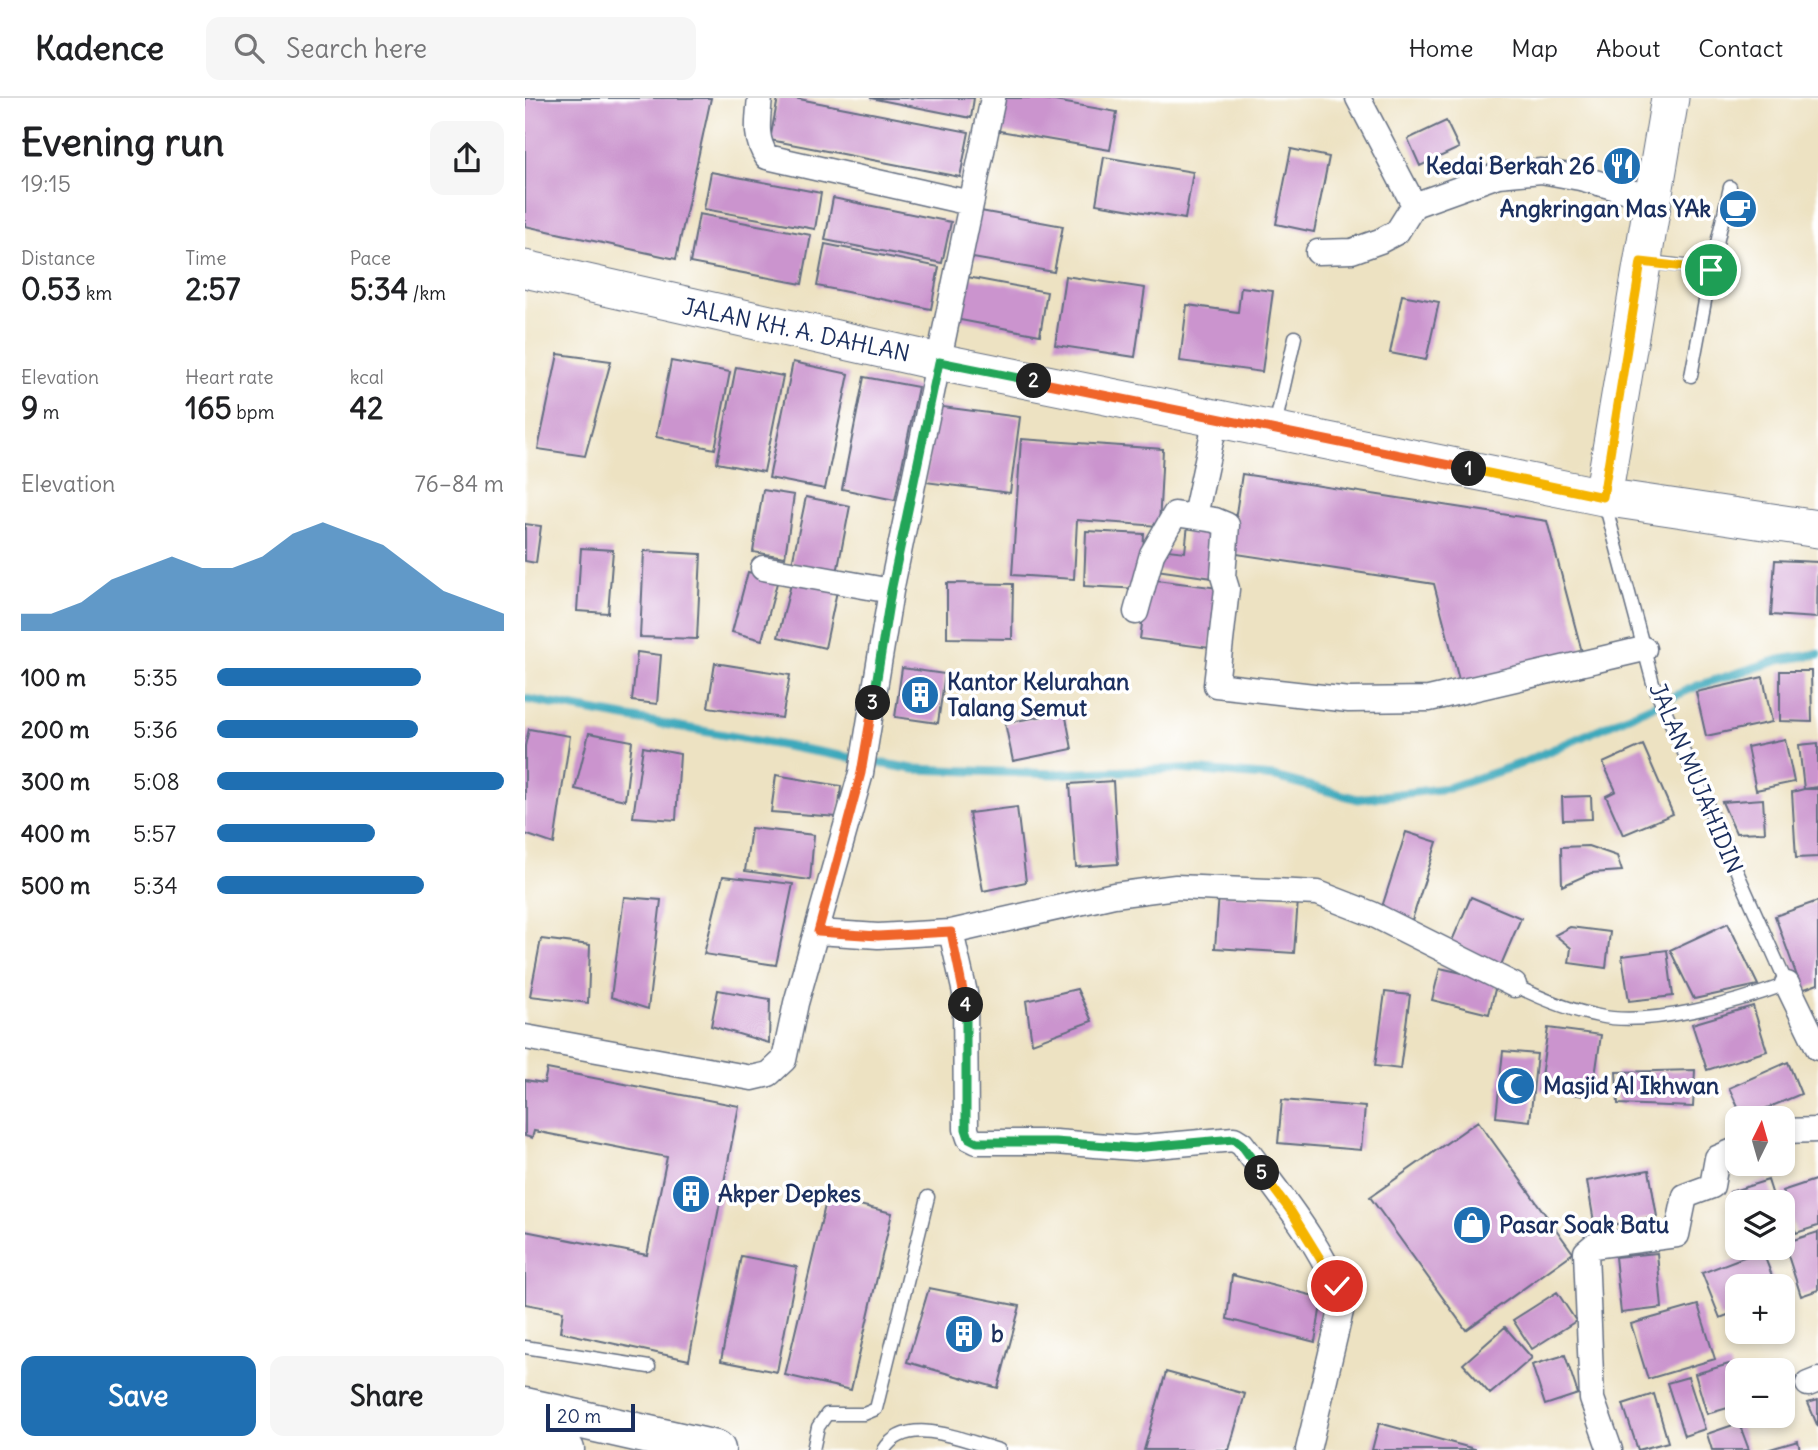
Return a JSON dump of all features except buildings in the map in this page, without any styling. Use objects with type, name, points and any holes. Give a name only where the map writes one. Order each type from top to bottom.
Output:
[{"type":"main road","points":[[538,1432],[701,1448]]},
{"type":"street","points":[[760,98],[757,127],[760,147],[767,157],[970,203]]},
{"type":"street","points":[[525,1037],[752,1078],[769,1074],[784,1060],[796,1003],[861,773],[891,591],[993,98]]},
{"type":"street","points":[[1358,98],[1414,205]]},
{"type":"street","points":[[1603,497],[1670,98]]},
{"type":"street","points":[[1318,252],[1352,251],[1380,241],[1397,232],[1414,205],[1498,175],[1541,171],[1580,178],[1653,198]]},
{"type":"street","name":"JALAN KH. A. DAHLAN","points":[[525,269],[939,362],[1603,497],[1818,529]]},
{"type":"street","points":[[1195,516],[1216,418]]},
{"type":"street","points":[[1136,612],[1152,554],[1175,513],[1227,526],[1223,576],[1227,589],[1216,685],[1349,700],[1429,699],[1644,649]]},
{"type":"street","points":[[763,568],[891,591]]},
{"type":"street","points":[[818,932],[878,936],[951,932],[1114,895],[1176,887],[1318,892],[1372,914],[1514,985]]},
{"type":"street","points":[[951,932],[965,993],[966,1129],[969,1138],[977,1142],[1055,1142],[1134,1148],[1234,1139],[1241,1144],[1292,1213],[1337,1286],[1342,1307],[1308,1450]]},
{"type":"street","name":"JALAN MUJAHIDIN","points":[[1787,984],[1818,1048]]},
{"type":"street","points":[[1795,1131],[1818,1130]]},
{"type":"street","points":[[1610,1450],[1592,1399],[1587,1249],[1677,1235],[1681,1226],[1685,1196],[1712,1186],[1717,1158],[1725,1155]]},
{"type":"lane","points":[[1691,376],[1730,187]]},
{"type":"lane","points":[[1641,262],[1711,270]]},
{"type":"lane","points":[[1274,429],[1295,337]]},
{"type":"lane","name":"JALAN MUJAHIDIN","points":[[1603,497],[1653,683],[1787,984]]},
{"type":"lane","points":[[1514,985],[1556,1006],[1621,1019],[1741,1001],[1787,984]]},
{"type":"lane","points":[[813,1450],[818,1427],[827,1414],[864,1414],[876,1409],[928,1197]]},
{"type":"lane","points":[[525,1348],[649,1367]]},
{"type":"lane","points":[[884,1450],[891,1438],[900,1432],[916,1430],[999,1450]]},
{"type":"waterway","points":[[525,699],[913,769],[1056,774],[1179,769],[1275,777],[1358,799],[1448,788],[1520,764],[1697,686],[1779,660],[1818,654]]},
{"type":"place","name":"Kedai Berkah 26","points":[[1622,166]]},
{"type":"place","name":"Angkringan Mas YAk","points":[[1738,209]]},
{"type":"place","name":"Kantor Kelurahan Talang Semut","points":[[920,695]]},
{"type":"place","name":"Masjid Al Ikhwan","points":[[1516,1086]]},
{"type":"place","name":"Akper Depkes","points":[[691,1194]]},
{"type":"place","name":"Pasar Soak Batu","points":[[1472,1225]]},
{"type":"place","name":"b","points":[[964,1334]]},
{"type":"route","points":[[1337,1286],[1292,1213],[1241,1144],[1234,1139],[1134,1148],[1055,1142],[977,1142],[969,1138],[966,1129],[965,993],[951,932],[878,936],[818,932],[861,773],[891,591],[939,362],[1603,497],[1641,262],[1711,270]]}]
